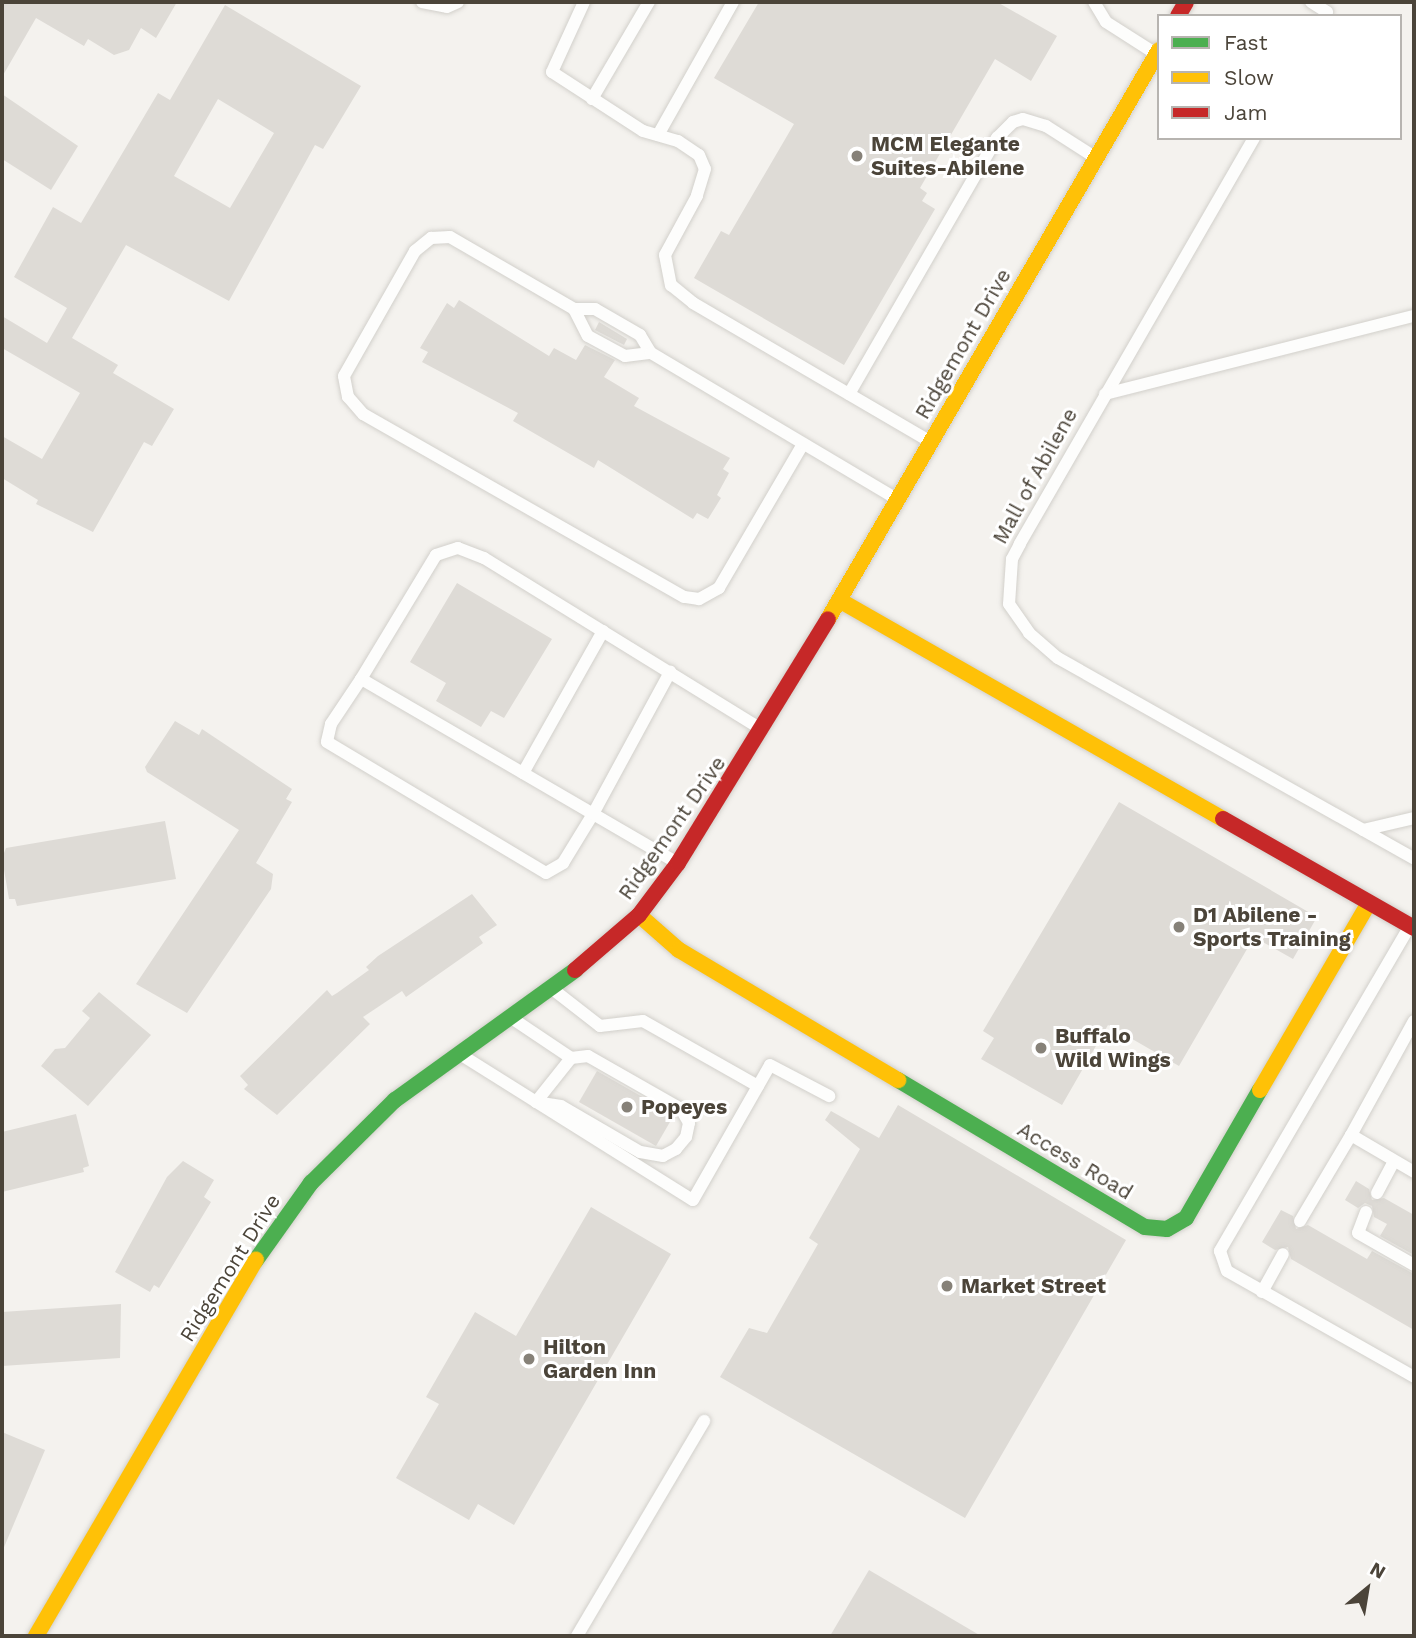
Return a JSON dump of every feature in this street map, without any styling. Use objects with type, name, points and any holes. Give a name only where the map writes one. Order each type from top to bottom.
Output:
[{"type":"street","name":"Ridgemont Drive","points":[[36,1636],[272,1233],[311,1183],[364,1129],[460,1054],[552,989],[639,915],[678,863],[839,600],[1157,54]]},
{"type":"street","points":[[839,600],[1412,927]]},
{"type":"street","name":"Access Road","points":[[639,915],[678,950],[1145,1227],[1167,1229],[1186,1218],[1369,903]]},
{"type":"lane","points":[[422,2],[447,7],[458,2]]},
{"type":"lane","points":[[584,2],[552,72],[643,131],[658,135],[699,155],[705,169],[697,197],[665,255],[671,285],[693,303],[930,442]]},
{"type":"lane","points":[[592,99],[649,2]]},
{"type":"lane","points":[[658,135],[733,2]]},
{"type":"lane","points":[[1094,2],[1105,22],[1157,51]]},
{"type":"lane","points":[[1311,2],[1329,10]]},
{"type":"lane","points":[[849,394],[992,148],[1013,122],[1023,119],[1046,126],[1096,158]]},
{"type":"lane","name":"Mall of Abilene","points":[[1253,140],[1012,559],[1009,604],[1029,632],[1058,658],[1414,859]]},
{"type":"lane","points":[[651,354],[640,335],[595,309],[574,309],[450,237],[431,237],[415,251],[346,366],[348,397],[363,414],[684,597],[699,598],[719,588],[803,444]]},
{"type":"lane","points":[[574,309],[588,336],[616,352],[651,354],[898,499]]},
{"type":"lane","points":[[1105,394],[1414,316]]},
{"type":"lane","points":[[670,673],[563,863],[546,873],[535,870],[327,742],[331,724],[436,555],[445,548],[458,548],[484,558],[762,729]]},
{"type":"lane","points":[[523,773],[603,631]]},
{"type":"lane","points":[[361,679],[678,863]]},
{"type":"lane","points":[[1363,830],[1414,818]]},
{"type":"lane","points":[[1412,927],[1220,1251],[1227,1271],[1414,1377]]},
{"type":"lane","points":[[552,989],[600,1026],[643,1021],[758,1086]]},
{"type":"lane","points":[[512,1018],[571,1058],[588,1056],[681,1109],[689,1123],[686,1137],[663,1157],[640,1152],[561,1106],[536,1102]]},
{"type":"lane","points":[[1300,1221],[1414,1021]]},
{"type":"lane","points":[[460,1054],[693,1200],[770,1065],[829,1096]]},
{"type":"lane","points":[[536,1102],[571,1058]]},
{"type":"lane","points":[[1351,1135],[1414,1172]]},
{"type":"lane","points":[[1377,1193],[1394,1161]]},
{"type":"lane","points":[[1366,1212],[1358,1233],[1414,1265]]},
{"type":"lane","points":[[1262,1292],[1283,1254]]},
{"type":"lane","points":[[577,1636],[705,1421]]},
{"type":"building","points":[[2,2],[177,2],[156,38],[141,28],[129,50],[114,55],[88,39],[84,46],[36,18],[2,77]]},
{"type":"building","name":"MCM Elegante Suites-Abilene","points":[[759,2],[997,2],[1057,36],[1031,81],[995,59],[920,188],[927,193],[922,201],[935,209],[844,365],[694,278],[721,231],[729,235],[794,124],[714,78]]},
{"type":"building","points":[[225,5],[361,86],[323,149],[315,145],[229,301],[126,245],[72,338],[118,365],[113,373],[174,409],[152,446],[144,442],[93,532],[36,504],[38,500],[2,478],[2,436],[42,459],[80,393],[2,348],[2,316],[47,343],[67,308],[14,277],[53,207],[81,223],[158,93],[170,100]],"holes":[[[218,99],[274,133],[230,208],[174,176]]]},
{"type":"building","points":[[2,94],[78,146],[51,190],[2,159]]},
{"type":"building","points":[[459,300],[549,356],[554,348],[576,360],[585,345],[615,360],[604,377],[639,398],[634,406],[730,458],[723,469],[729,473],[717,495],[721,498],[708,519],[697,513],[693,519],[598,460],[594,468],[513,421],[518,413],[422,362],[428,352],[420,348],[447,303],[454,308]]},
{"type":"building","points":[[599,322],[627,339],[624,345],[595,330]]},
{"type":"building","points":[[457,583],[552,639],[504,718],[491,711],[481,727],[436,701],[446,683],[410,662]]},
{"type":"building","points":[[175,721],[199,735],[202,729],[292,789],[286,799],[292,802],[256,863],[273,874],[271,889],[187,1013],[136,984],[239,830],[147,772],[145,767]]},
{"type":"building","name":"D1 Abilene - Sports Training","points":[[1119,802],[1317,917],[1293,959],[1254,937],[1179,1066],[1108,1025],[1062,1105],[981,1059],[994,1038],[983,1031]]},
{"type":"building","points":[[165,821],[176,879],[17,906],[15,899],[9,899],[2,858],[6,848]]},
{"type":"building","points":[[472,894],[497,925],[479,937],[483,943],[406,997],[402,991],[363,1017],[370,1024],[277,1115],[244,1089],[248,1085],[240,1076],[327,990],[332,996],[337,993],[369,970],[366,967],[378,956]]},
{"type":"building","points":[[99,992],[151,1035],[88,1106],[41,1066],[55,1049],[65,1048],[90,1018],[82,1011]]},
{"type":"building","name":"Popeyes","points":[[597,1071],[674,1115],[656,1146],[579,1102]]},
{"type":"building","name":"Market Street","points":[[898,1105],[1126,1240],[965,1518],[720,1377],[749,1328],[767,1333],[818,1244],[809,1238],[860,1149],[825,1120],[831,1111],[879,1138]]},
{"type":"building","points":[[76,1114],[89,1166],[83,1168],[84,1172],[2,1192],[2,1132]]},
{"type":"building","points":[[183,1161],[214,1180],[204,1197],[211,1202],[159,1288],[154,1285],[150,1292],[115,1272],[167,1177]]},
{"type":"building","points":[[1356,1181],[1369,1189],[1372,1200],[1384,1198],[1414,1215],[1414,1255],[1380,1236],[1387,1224],[1374,1217],[1372,1206],[1365,1203],[1358,1208],[1345,1200]]},
{"type":"building","name":"Hilton Garden Inn","points":[[591,1207],[671,1254],[514,1525],[478,1504],[469,1520],[396,1478],[439,1404],[426,1397],[475,1312],[516,1336]]},
{"type":"building","points":[[1281,1210],[1293,1216],[1296,1229],[1308,1225],[1367,1259],[1372,1251],[1414,1274],[1414,1330],[1291,1259],[1288,1247],[1275,1250],[1262,1242]]},
{"type":"building","points":[[121,1304],[120,1358],[2,1366],[2,1312]]},
{"type":"building","points":[[2,1432],[45,1450],[2,1552]]},
{"type":"building","points":[[869,1570],[981,1636],[830,1636]]},
{"type":"traffic: fast","points":[[256,1260],[311,1183],[395,1100],[575,970]]},
{"type":"traffic: fast","points":[[898,1080],[1145,1227],[1167,1229],[1186,1218],[1260,1090]]},
{"type":"traffic: slow","points":[[828,619],[1157,53]]},
{"type":"traffic: slow","points":[[839,600],[1223,819]]},
{"type":"traffic: slow","points":[[1260,1090],[1369,903]]},
{"type":"traffic: slow","points":[[639,915],[679,950],[898,1080]]},
{"type":"traffic: slow","points":[[36,1636],[256,1260]]},
{"type":"traffic: jam","points":[[1179,14],[1186,2]]},
{"type":"traffic: jam","points":[[575,970],[639,915],[678,863],[828,619]]},
{"type":"traffic: jam","points":[[1223,819],[1414,928]]},
{"type":"place","name":"MCM Elegante Suites-Abilene","points":[[857,156]]},
{"type":"place","name":"D1 Abilene - Sports Training","points":[[1179,927]]},
{"type":"place","name":"Buffalo Wild Wings","points":[[1041,1048]]},
{"type":"place","name":"Popeyes","points":[[627,1107]]},
{"type":"place","name":"Market Street","points":[[947,1286]]},
{"type":"place","name":"Hilton Garden Inn","points":[[529,1359]]}]
